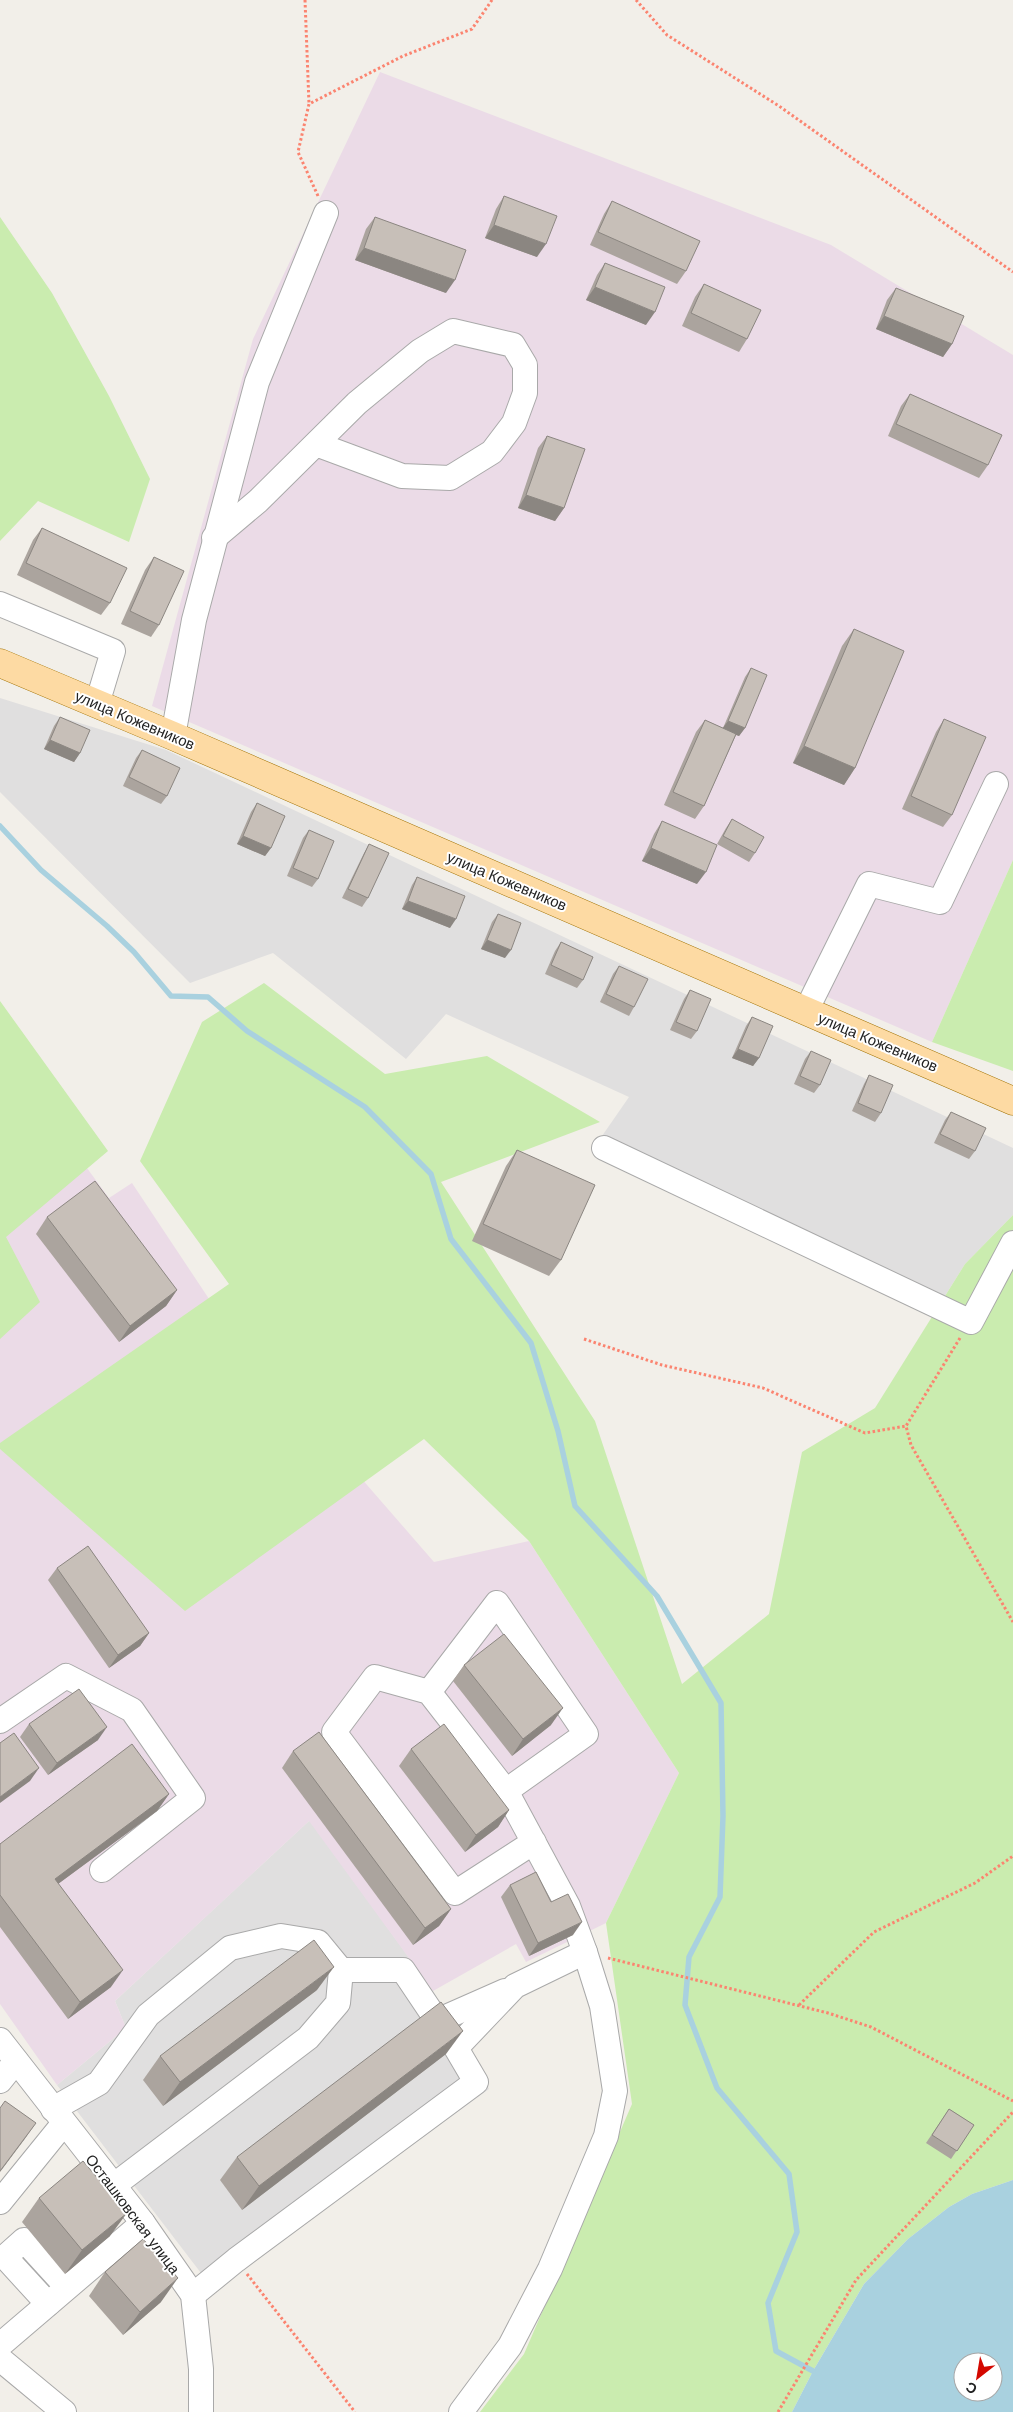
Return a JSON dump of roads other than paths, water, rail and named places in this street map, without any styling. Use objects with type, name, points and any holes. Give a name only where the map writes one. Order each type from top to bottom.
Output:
[{"type":"main road","name":"улица Кожевников","points":[[0,663],[173,736],[1013,1101]]},
{"type":"street","points":[[173,736],[194,620],[214,538],[257,382],[326,213]]},
{"type":"street","points":[[214,538],[258,501],[357,403],[420,350],[454,331],[513,345],[525,366],[525,393],[514,424],[492,452],[450,478],[402,476],[316,444]]},
{"type":"street","points":[[0,604],[113,651],[98,704]]},
{"type":"street","points":[[806,1011],[869,884],[940,902],[996,784]]},
{"type":"street","points":[[604,1148],[971,1322],[1013,1243]]},
{"type":"street","points":[[429,1692],[497,1602],[586,1734],[506,1791]]},
{"type":"street","points":[[0,1721],[66,1676],[132,1710],[193,1798],[102,1870]]},
{"type":"street","points":[[461,2412],[510,2346],[550,2269],[606,2136],[615,2091],[602,2006],[585,1952],[568,1906],[534,1842],[506,1791],[429,1692],[375,1677],[334,1732],[455,1893],[534,1842]]},
{"type":"street","points":[[0,2202],[59,2116],[99,2083],[148,2014],[230,1948],[282,1936],[318,1942],[341,1970],[338,2003],[308,2038],[113,2186]]},
{"type":"street","points":[[437,2021],[516,1986],[585,1952]]},
{"type":"street","points":[[193,2295],[236,2260],[476,2082],[456,2048],[403,1970],[341,1970]]},
{"type":"street","points":[[456,2048],[516,1986]]},
{"type":"street","name":"Осташковская улица","points":[[0,2040],[142,2223],[193,2295],[201,2369],[201,2412]]},
{"type":"street","points":[[0,2081],[16,2061]]},
{"type":"street","points":[[0,2345],[142,2223]]},
{"type":"street","points":[[48,2304],[5,2257],[24,2240],[67,2287]]},
{"type":"street","points":[[0,2359],[64,2412]]},
{"type":"water","points":[[1013,2180],[1013,2412],[792,2412],[813,2371],[864,2284],[908,2239],[949,2207],[972,2194]]},
{"type":"waterway","points":[[0,826],[41,870],[107,926],[134,952],[171,996],[208,997],[247,1031],[365,1107],[431,1174],[451,1239],[531,1343],[558,1431],[575,1506],[657,1596],[721,1703],[723,1816],[720,1897],[689,1957],[685,2005],[717,2088],[789,2174],[797,2232],[768,2303],[776,2351],[813,2371]]}]
